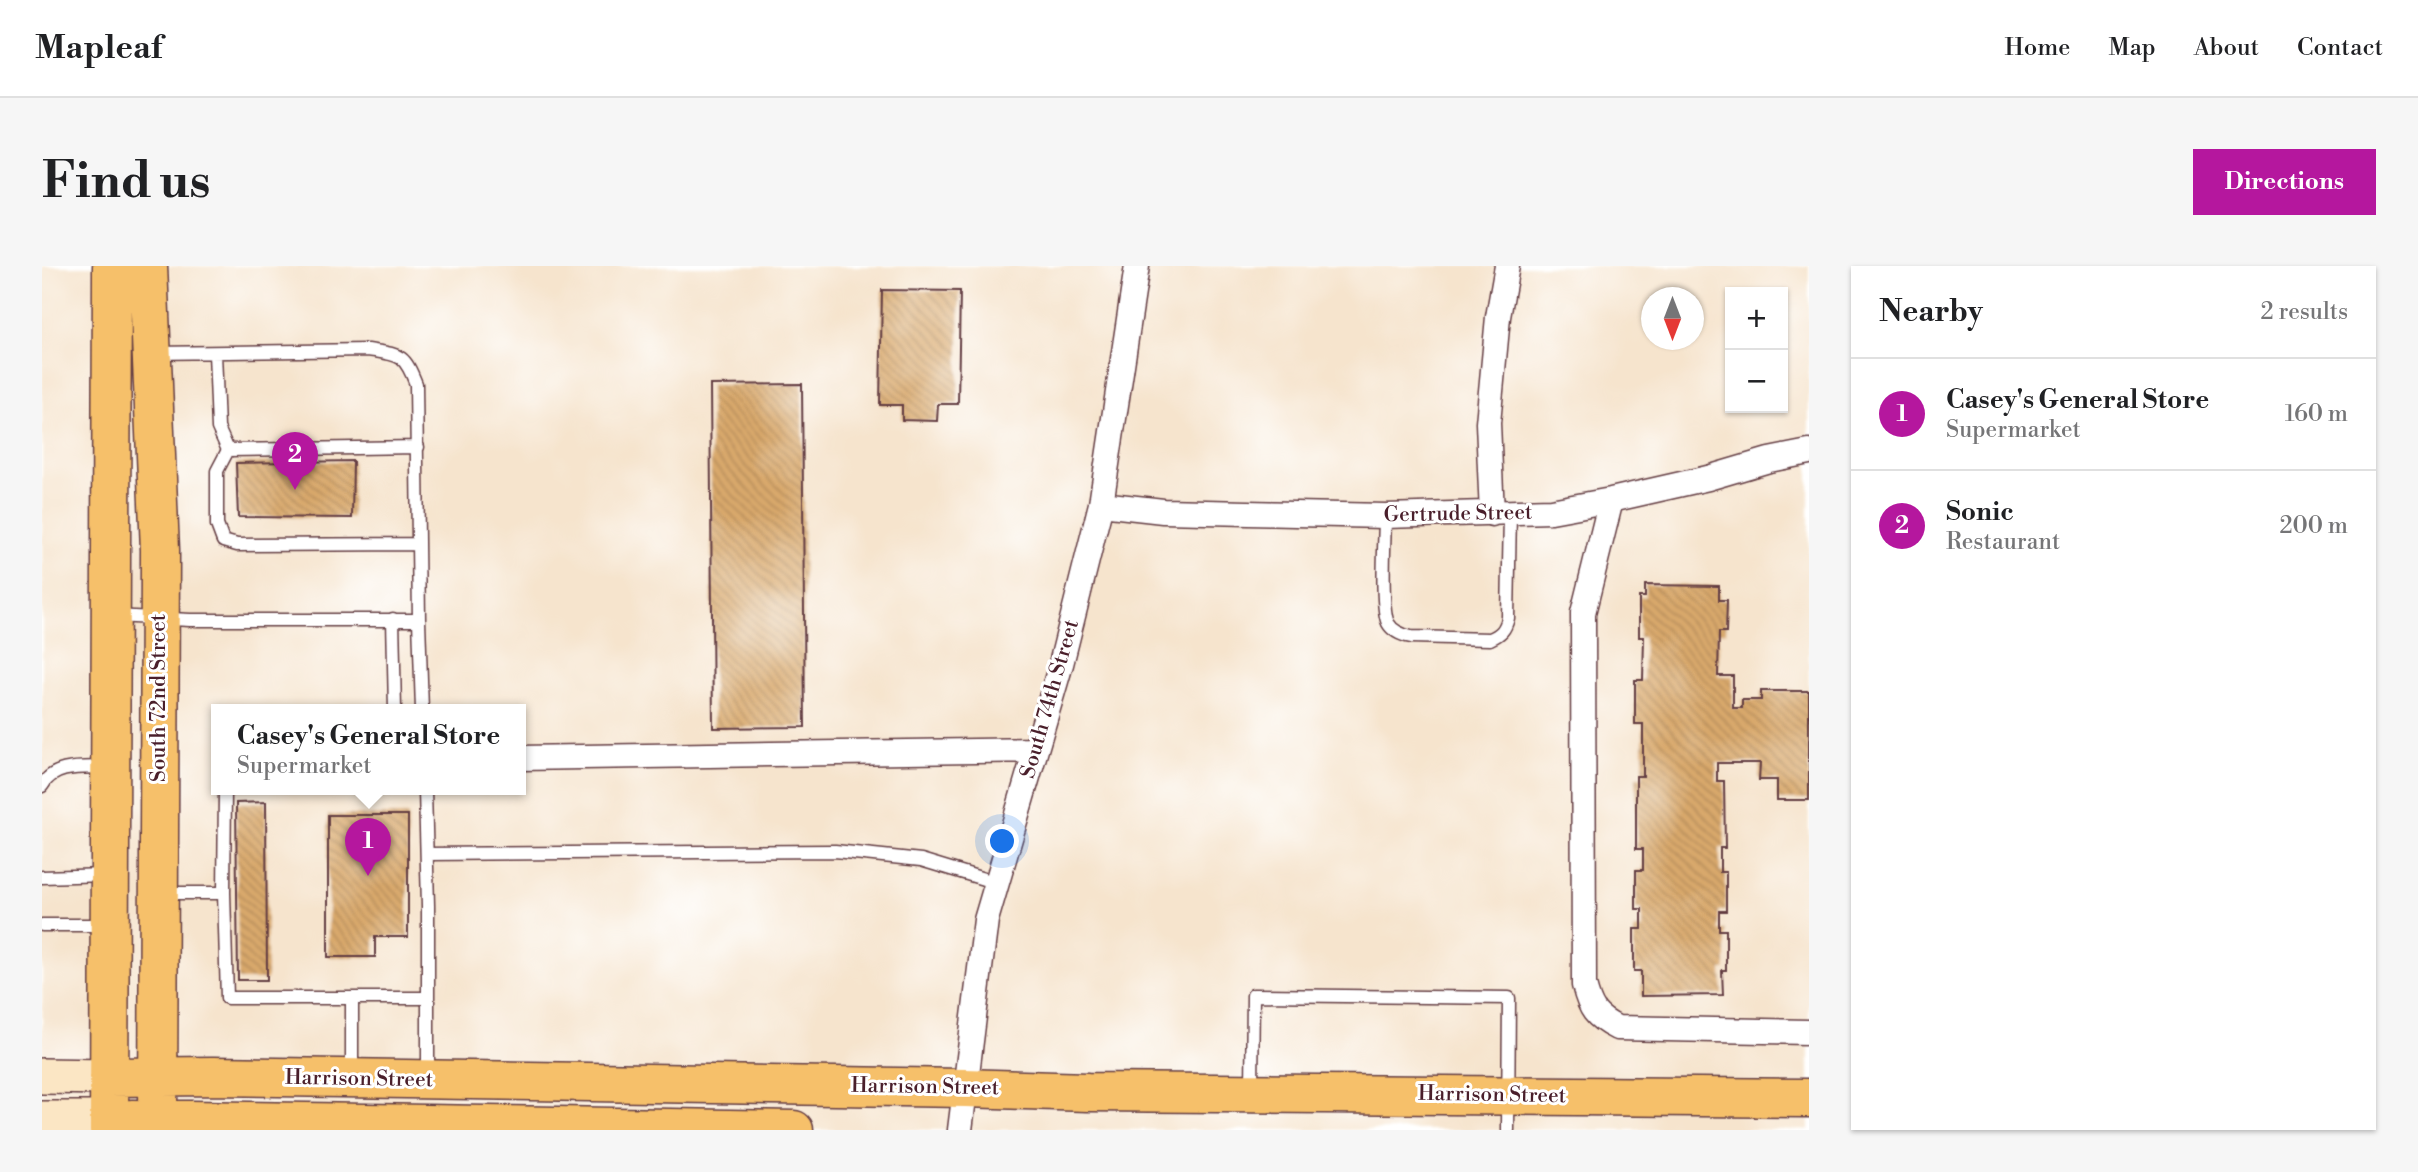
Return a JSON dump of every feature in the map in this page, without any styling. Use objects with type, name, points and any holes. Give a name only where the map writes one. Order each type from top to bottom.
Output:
[{"type":"main road","points":[[109,1125],[112,266]]},
{"type":"main road","name":"South 72nd Street","points":[[148,266],[160,550],[158,1125]]},
{"type":"main road","name":"Harrison Street","points":[[42,1076],[1252,1093],[1508,1113],[1809,1098]]},
{"type":"main road","name":"Harrison Street","points":[[42,1119],[109,1125],[794,1130]]},
{"type":"street","name":"South 74th Street","points":[[960,1130],[986,920],[1061,664],[1101,505],[1137,266]]},
{"type":"street","points":[[1501,514],[1488,423],[1498,317],[1507,266]]},
{"type":"street","name":"Gertrude Street","points":[[1101,505],[1163,511],[1385,516],[1551,511],[1708,478],[1769,460],[1809,452]]},
{"type":"street","points":[[1611,500],[1583,613],[1584,985],[1588,1002],[1600,1020],[1616,1028],[1809,1032]]},
{"type":"street","points":[[526,758],[1035,750]]},
{"type":"lane","points":[[152,352],[368,350],[396,354],[408,363],[416,384],[422,704]]},
{"type":"lane","points":[[215,353],[218,428],[228,450]]},
{"type":"lane","points":[[228,450],[418,447]]},
{"type":"lane","points":[[228,450],[217,471],[217,524],[223,541],[237,545],[417,544]]},
{"type":"lane","points":[[1385,516],[1385,614],[1393,630],[1411,637],[1490,639],[1506,628],[1508,618],[1501,514]]},
{"type":"lane","points":[[110,615],[190,620],[419,620]]},
{"type":"lane","points":[[393,619],[395,704]]},
{"type":"lane","points":[[42,786],[46,779],[63,768],[110,766]]},
{"type":"lane","points":[[225,795],[227,998],[428,998]]},
{"type":"lane","points":[[425,795],[428,1080]]},
{"type":"lane","points":[[427,854],[835,851],[921,860],[997,883]]},
{"type":"lane","points":[[42,877],[109,875]]},
{"type":"lane","points":[[158,893],[224,893]]},
{"type":"lane","points":[[42,925],[109,925]]},
{"type":"lane","points":[[1252,1093],[1253,995],[1509,998],[1508,1113]]},
{"type":"lane","points":[[352,998],[352,1079]]},
{"type":"building","points":[[882,290],[960,291],[958,404],[938,404],[937,421],[902,420],[902,405],[880,405]]},
{"type":"building","points":[[802,384],[805,727],[713,728],[710,385]]},
{"type":"building","points":[[353,461],[352,518],[238,517],[236,463]]},
{"type":"building","points":[[1645,585],[1719,586],[1719,600],[1727,600],[1726,632],[1719,632],[1718,676],[1733,676],[1733,708],[1742,708],[1742,700],[1761,700],[1761,691],[1809,691],[1809,800],[1777,800],[1777,780],[1759,780],[1760,763],[1717,763],[1717,781],[1724,781],[1725,848],[1720,848],[1720,872],[1726,872],[1726,911],[1719,911],[1719,930],[1726,930],[1726,970],[1722,970],[1723,995],[1641,996],[1641,971],[1634,971],[1634,929],[1642,929],[1642,909],[1636,909],[1636,870],[1643,870],[1643,849],[1636,849],[1636,776],[1643,776],[1643,724],[1635,724],[1635,680],[1643,680],[1644,637],[1639,637],[1639,597],[1645,597]]},
{"type":"building","points":[[266,802],[267,980],[238,980],[236,803]]},
{"type":"building","points":[[328,815],[408,815],[408,937],[375,937],[375,957],[328,957]]},
{"type":"place","name":"Sonic","points":[[295,490]]},
{"type":"place","name":"Casey's General Store","points":[[368,876]]}]
